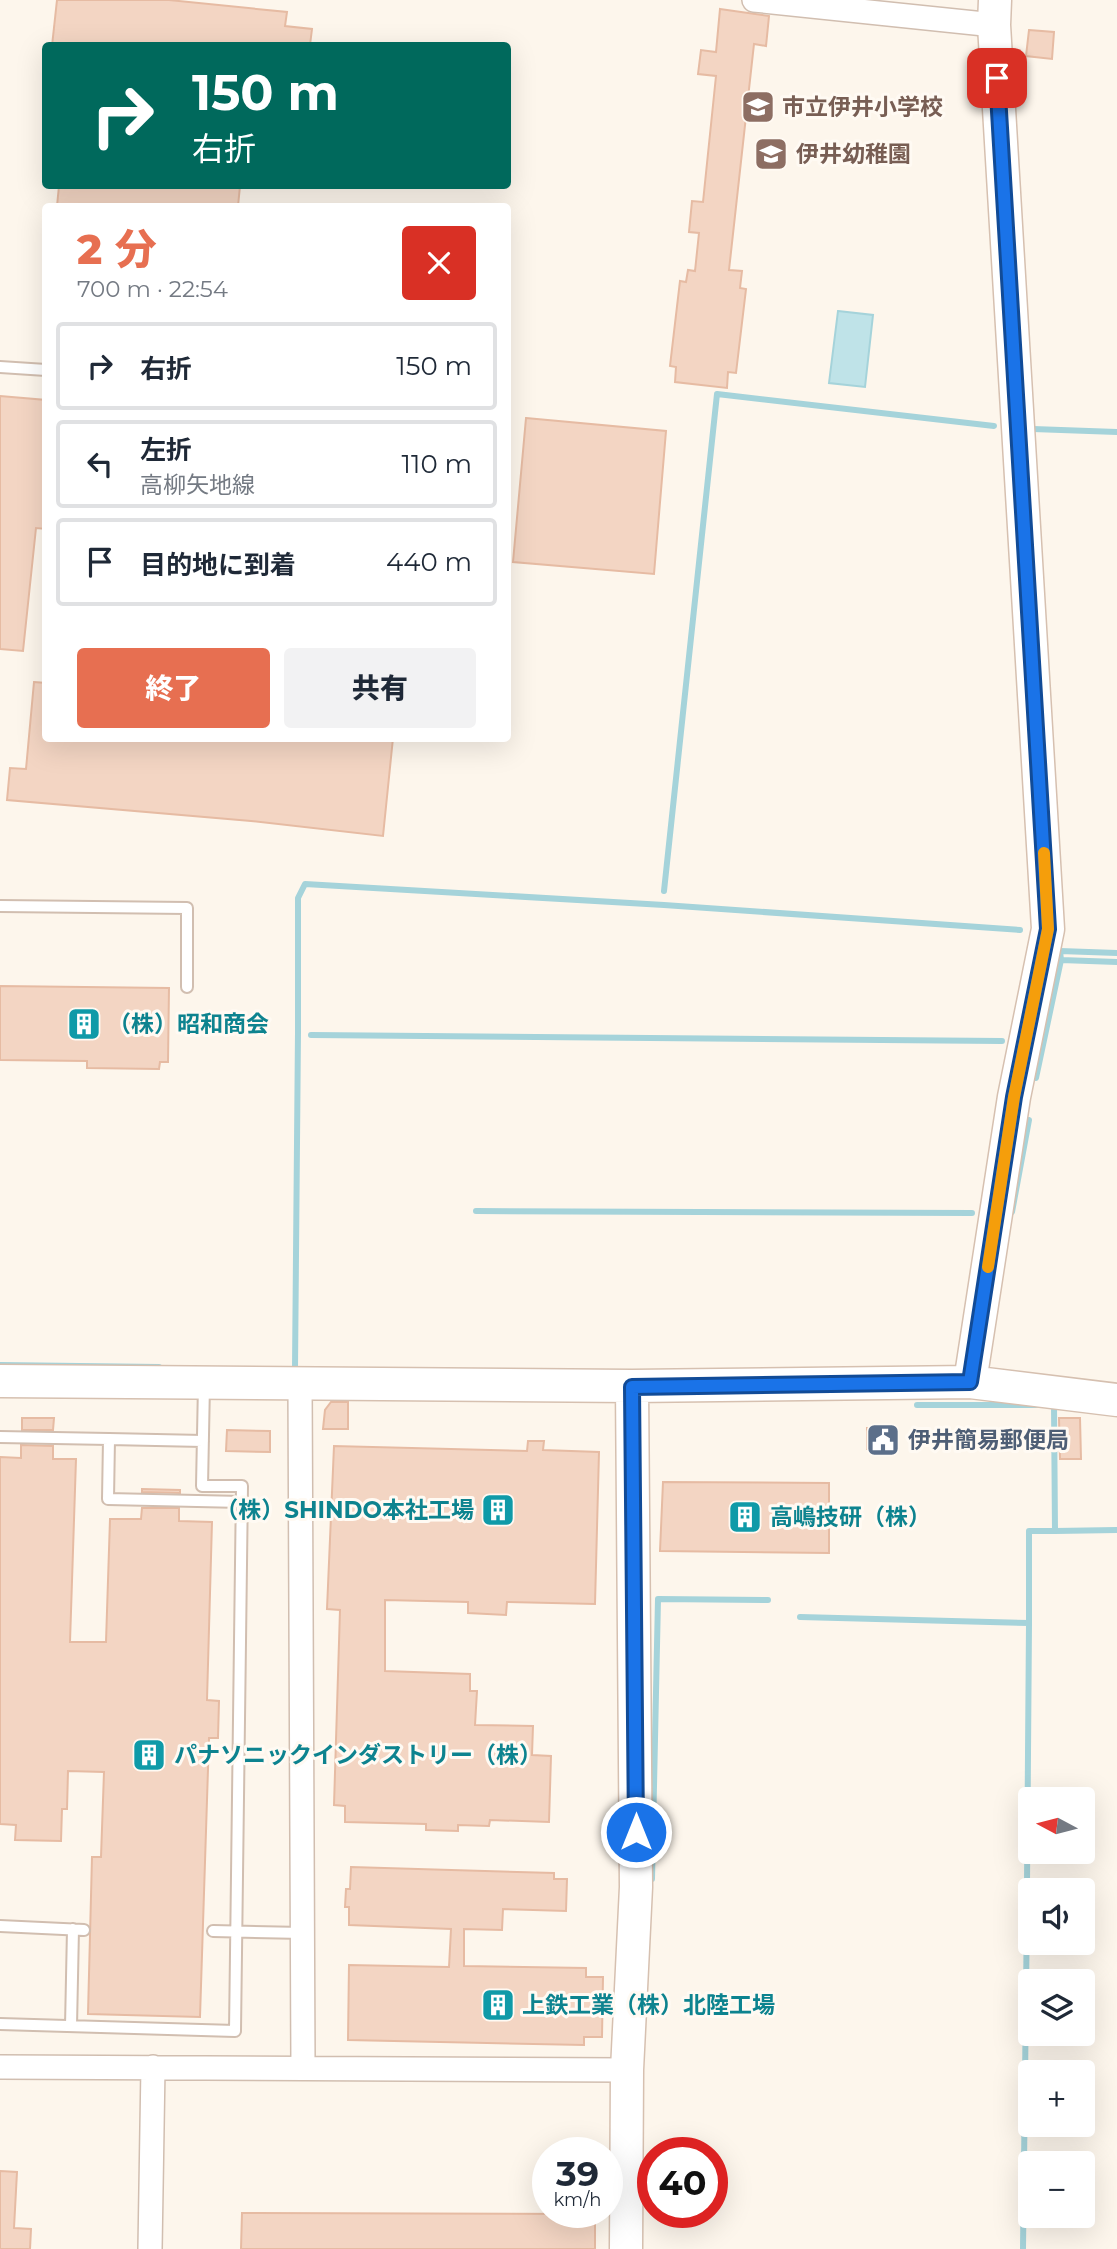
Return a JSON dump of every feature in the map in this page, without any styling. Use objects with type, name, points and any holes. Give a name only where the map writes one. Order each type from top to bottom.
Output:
[{"type":"street","points":[[754,0],[995,12],[1048,929],[1014,1097],[970,1382]]},
{"type":"street","points":[[0,1381],[632,1387],[970,1382],[1117,1400]]},
{"type":"street","points":[[300,1382],[303,2068]]},
{"type":"street","points":[[626,2249],[627,2070],[636,1887],[632,1387]]},
{"type":"street","points":[[0,2067],[627,2070]]},
{"type":"street","points":[[150,2249],[153,2067]]},
{"type":"lane","points":[[0,367],[42,370]]},
{"type":"lane","points":[[0,906],[187,908],[187,987]]},
{"type":"lane","points":[[0,2024],[235,2031],[242,1486],[202,1486],[204,1381]]},
{"type":"lane","points":[[0,1437],[203,1441]]},
{"type":"lane","points":[[109,1439],[108,1499],[242,1503]]},
{"type":"lane","points":[[0,1926],[78,1929],[71,2026]]},
{"type":"lane","points":[[214,1931],[303,1933]]},
{"type":"water","points":[[838,311],[873,315],[865,387],[829,383]]},
{"type":"building","points":[[57,0],[169,0],[287,12],[285,26],[312,29],[310,42],[52,42]]},
{"type":"building","points":[[720,9],[769,16],[766,46],[754,44],[729,270],[742,271],[740,288],[746,289],[736,373],[728,372],[727,388],[675,382],[676,367],[670,366],[680,281],[686,282],[688,270],[695,271],[699,233],[689,232],[692,201],[703,202],[716,76],[698,74],[701,50],[716,52]]},
{"type":"building","points":[[1029,30],[1054,32],[1052,59],[1026,56]]},
{"type":"building","points":[[59,189],[240,189],[238,203],[57,203]]},
{"type":"building","points":[[0,396],[42,400],[42,529],[36,528],[23,651],[0,649]]},
{"type":"building","points":[[526,418],[666,431],[654,574],[513,562]]},
{"type":"building","points":[[34,682],[42,683],[42,742],[393,742],[383,836],[251,821],[7,800],[10,768],[26,769]]},
{"type":"building","name":"（株）昭和商会","points":[[0,986],[169,988],[168,1062],[160,1062],[159,1069],[87,1068],[87,1061],[0,1060]]},
{"type":"building","points":[[331,1402],[348,1402],[348,1429],[323,1429],[325,1410]]},
{"type":"building","points":[[22,1418],[54,1418],[53,1430],[22,1430]]},
{"type":"building","points":[[1059,1418],[1080,1418],[1081,1459],[1060,1459]]},
{"type":"building","name":"伊井簡易郵便局","points":[[867,1428],[891,1428],[892,1449],[867,1449]]},
{"type":"building","points":[[227,1430],[270,1431],[270,1452],[226,1451]]},
{"type":"building","points":[[528,1441],[544,1441],[543,1450],[599,1452],[595,1604],[507,1602],[506,1615],[468,1613],[468,1602],[385,1600],[385,1671],[470,1674],[470,1691],[477,1691],[475,1725],[533,1726],[532,1755],[551,1756],[549,1822],[490,1820],[489,1826],[458,1825],[458,1831],[426,1830],[426,1824],[345,1822],[345,1806],[334,1805],[340,1610],[327,1609],[334,1446],[527,1451]]},
{"type":"building","name":"パナソニックインダストリー（株）","points":[[21,1445],[53,1446],[53,1459],[76,1459],[70,1642],[106,1642],[110,1519],[141,1519],[142,1508],[179,1508],[179,1521],[212,1522],[207,1700],[219,1701],[218,1738],[209,1738],[200,2017],[88,2014],[92,1857],[101,1857],[104,1772],[68,1771],[67,1809],[62,1809],[61,1841],[15,1840],[16,1825],[0,1824],[0,1457],[21,1458]]},
{"type":"building","name":"高嶋技研（株）","points":[[663,1482],[829,1483],[829,1553],[660,1551]]},
{"type":"building","points":[[142,1489],[180,1490],[180,1493],[142,1492]]},
{"type":"building","points":[[351,1867],[554,1873],[554,1879],[567,1879],[566,1911],[503,1909],[502,1930],[464,1929],[464,1966],[586,1968],[586,1977],[603,1977],[602,2037],[584,2037],[584,2045],[348,2040],[349,1965],[449,1967],[451,1929],[349,1925],[349,1907],[345,1907],[346,1889],[350,1889]]},
{"type":"building","points":[[0,2171],[17,2172],[14,2228],[31,2229],[30,2249],[0,2249]]},
{"type":"building","points":[[242,2213],[532,2214],[532,2228],[595,2228],[595,2249],[241,2249]]},
{"type":"waterway","points":[[664,891],[717,394],[994,426]]},
{"type":"waterway","points":[[1033,429],[1117,432]]},
{"type":"waterway","points":[[298,1034],[298,898],[305,884],[1020,930]]},
{"type":"waterway","points":[[1036,1078],[1061,960],[1060,951],[1117,953]]},
{"type":"waterway","points":[[1061,960],[1117,962]]},
{"type":"waterway","points":[[295,1368],[298,1031]]},
{"type":"waterway","points":[[311,1035],[1002,1041]]},
{"type":"waterway","points":[[1012,1212],[1029,1120]]},
{"type":"waterway","points":[[476,1211],[972,1213]]},
{"type":"waterway","points":[[0,1365],[159,1367]]},
{"type":"waterway","points":[[917,1405],[1036,1405]]},
{"type":"waterway","points":[[1029,1623],[1029,1531],[1055,1531],[1054,1405],[1050,1405]]},
{"type":"waterway","points":[[1055,1531],[1117,1530]]},
{"type":"waterway","points":[[652,1879],[658,1599],[768,1600]]},
{"type":"waterway","points":[[800,1617],[1029,1623],[1027,1878]]},
{"type":"waterway","points":[[1023,2249],[1026,1955]]},
{"type":"slow traffic","points":[[988,1267],[1014,1097],[1048,929],[1044,853]]},
{"type":"place","name":"市立伊井小学校","points":[[758,107]]},
{"type":"place","name":"伊井幼稚園","points":[[771,154]]},
{"type":"place","name":"（株）昭和商会","points":[[84,1024]]},
{"type":"place","name":"伊井簡易郵便局","points":[[883,1440]]},
{"type":"place","name":"（株）SHINDO本社工場","points":[[498,1510]]},
{"type":"place","name":"高嶋技研（株）","points":[[745,1517]]},
{"type":"place","name":"パナソニックインダストリー（株）","points":[[149,1755]]},
{"type":"place","name":"上鉄工業（株）北陸工場","points":[[498,2005]]},
{"type":"route","points":[[636,1832],[632,1387],[970,1382],[1014,1097],[1048,929],[997,78]]}]
